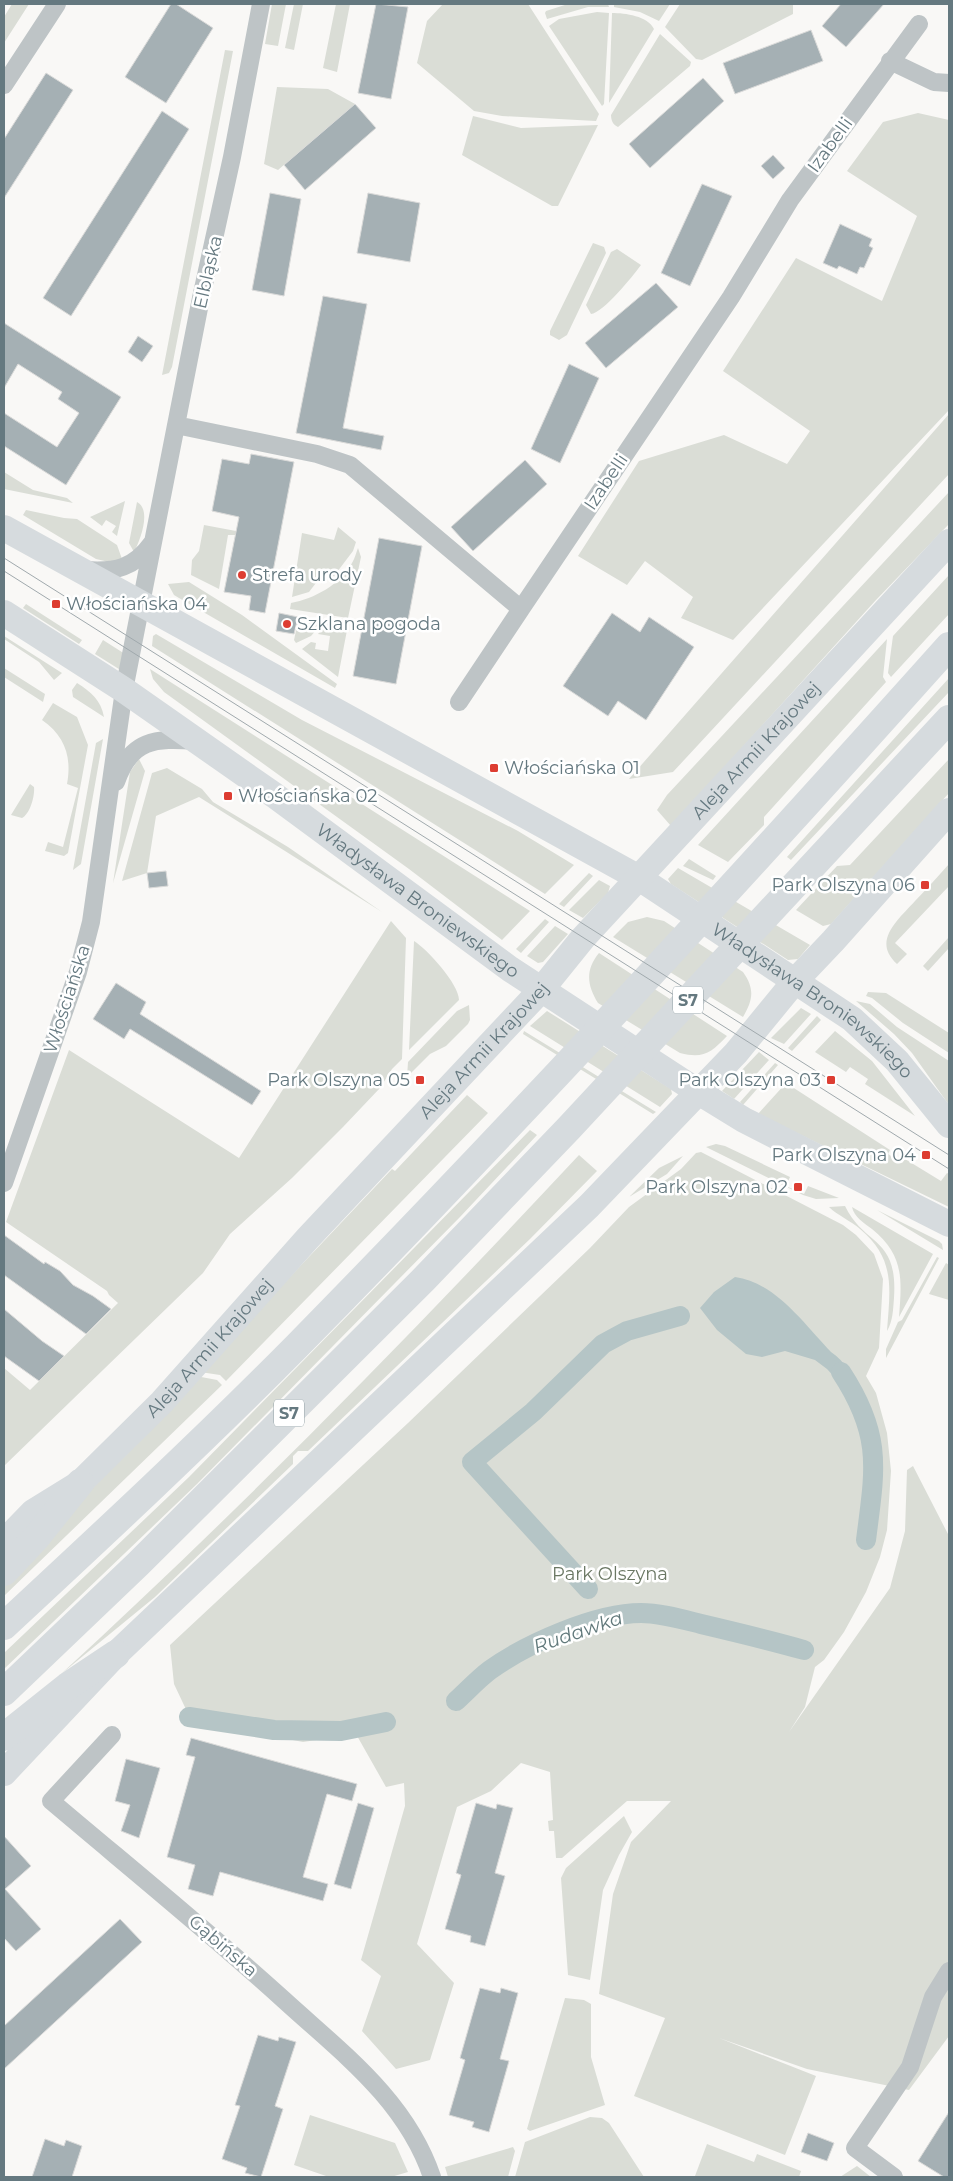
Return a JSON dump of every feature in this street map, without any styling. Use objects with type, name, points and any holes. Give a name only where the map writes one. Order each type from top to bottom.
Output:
[{"type":"highway","name":"S7","points":[[4,1626],[124,1514],[294,1349],[532,1102],[769,847],[949,646]]},
{"type":"highway","name":"S7","points":[[4,1692],[138,1564],[424,1279],[569,1128],[949,720]]},
{"type":"highway","points":[[4,1572],[35,1539],[80,1483]]},
{"type":"highway","points":[[4,1737],[68,1686],[116,1654]]},
{"type":"main road","name":"Władysława Broniewskiego","points":[[4,528],[638,878],[852,1019],[897,1061],[949,1125]]},
{"type":"main road","name":"Aleja Armii Krajowej","points":[[4,1542],[33,1512],[80,1483],[162,1402],[308,1238],[541,990],[584,938],[638,878],[949,542]]},
{"type":"main road","name":"Władysława Broniewskiego","points":[[4,613],[124,690],[274,795],[494,958],[700,1093],[744,1120],[949,1224]]},
{"type":"main road","points":[[4,1773],[116,1654],[589,1206],[700,1093],[755,1033],[795,981],[949,811]]},
{"type":"street","points":[[4,85],[57,4]]},
{"type":"street","name":"Elbląska","points":[[124,690],[176,426],[232,158],[261,4]]},
{"type":"street","name":"Izabelli","points":[[459,702],[731,297],[790,200],[890,61],[919,24]]},
{"type":"street","points":[[890,61],[934,82],[949,83]]},
{"type":"street","points":[[176,426],[317,454],[350,465],[521,609]]},
{"type":"street","points":[[82,570],[101,571],[131,564],[139,559],[154,541]]},
{"type":"street","name":"Włościańska","points":[[4,1183],[78,972],[97,890],[124,690]]},
{"type":"street","name":"Włościańska","points":[[107,809],[120,771],[130,753],[139,746],[169,739],[196,741]]},
{"type":"street","name":"Gąbińska","points":[[112,1735],[51,1801],[219,1941],[371,2078],[406,2122],[432,2177]]},
{"type":"street","points":[[894,2177],[855,2148],[910,2067],[932,1997],[949,1971]]},
{"type":"green space","points":[[12,4],[29,4],[4,43],[4,17]]},
{"type":"green space","points":[[272,4],[286,4],[278,46],[265,44]]},
{"type":"green space","points":[[294,4],[303,4],[294,50],[285,48]]},
{"type":"green space","points":[[336,4],[350,4],[337,72],[323,68]]},
{"type":"green space","points":[[443,4],[528,4],[599,114],[596,121],[502,116],[474,111],[417,63],[427,21]]},
{"type":"green space","points":[[568,4],[608,4],[609,7],[588,7],[547,19],[546,11]]},
{"type":"green space","points":[[614,4],[670,4],[659,21],[640,12],[614,7]]},
{"type":"green space","points":[[680,4],[793,4],[793,14],[702,60],[696,59],[665,27]]},
{"type":"green space","points":[[597,12],[609,13],[604,104],[602,106],[549,26],[559,19]]},
{"type":"green space","points":[[612,13],[642,18],[654,29],[609,103]]},
{"type":"green space","points":[[660,34],[691,62],[690,66],[618,127],[611,119],[611,115]]},
{"type":"green space","points":[[225,50],[233,51],[172,367],[169,373],[162,375]]},
{"type":"green space","points":[[277,87],[328,89],[355,104],[278,170],[264,164]]},
{"type":"green space","points":[[918,113],[949,120],[949,410],[733,640],[681,618],[693,597],[645,561],[627,585],[578,556],[639,461],[724,435],[787,464],[810,431],[723,371],[796,258],[882,301],[917,216],[847,171],[883,122]]},
{"type":"green space","points":[[473,116],[521,128],[598,125],[558,206],[552,206],[462,155]]},
{"type":"green space","points":[[593,243],[604,247],[606,253],[567,335],[559,340],[550,335],[550,331]]},
{"type":"green space","points":[[617,249],[641,265],[610,301],[591,314],[586,305],[611,252]]},
{"type":"green space","points":[[949,414],[949,474],[673,772],[629,779]]},
{"type":"green space","points":[[4,472],[33,490],[67,498],[73,503],[4,489]]},
{"type":"green space","points":[[949,492],[949,524],[876,600],[671,826],[657,810],[667,795]]},
{"type":"green space","points":[[125,501],[117,536],[112,532],[116,526],[106,520],[102,526],[90,517]]},
{"type":"green space","points":[[137,502],[144,512],[144,518],[142,533],[134,552],[129,543]]},
{"type":"green space","points":[[26,510],[77,519],[117,545],[122,559],[109,562],[96,559],[23,515]]},
{"type":"green space","points":[[204,525],[236,531],[236,535],[228,535],[219,589],[191,575],[192,560],[199,551]]},
{"type":"green space","points":[[338,527],[356,542],[353,551],[334,576],[319,579],[309,592],[292,597],[302,533],[334,540]]},
{"type":"green space","points":[[358,548],[361,557],[348,618],[290,609],[291,603],[318,594],[341,578],[352,563]]},
{"type":"green space","points":[[949,575],[949,614],[891,677],[888,673],[893,636]]},
{"type":"green space","points":[[189,582],[242,615],[337,684],[335,688],[174,595],[168,584]]},
{"type":"green space","points":[[26,604],[82,640],[79,644],[23,608]]},
{"type":"green space","points":[[299,617],[324,621],[311,636],[296,643],[294,640]]},
{"type":"green space","points":[[329,621],[348,625],[338,677],[302,649],[311,642],[316,643],[315,649],[328,651],[330,636],[318,634]]},
{"type":"green space","points":[[156,634],[302,720],[518,831],[574,865],[545,894],[152,646],[153,636]]},
{"type":"green space","points":[[4,636],[62,673],[54,680],[39,662],[4,639]]},
{"type":"green space","points":[[887,639],[883,677],[886,682],[764,817],[764,825],[728,862],[698,845]]},
{"type":"green space","points":[[103,640],[125,654],[122,671],[95,654]]},
{"type":"green space","points":[[4,668],[45,694],[43,702],[4,677]]},
{"type":"green space","points":[[150,669],[530,911],[502,940],[409,869],[164,692],[153,679]]},
{"type":"green space","points":[[949,678],[949,692],[791,860],[787,857]]},
{"type":"green space","points":[[77,683],[95,697],[103,711],[104,717],[73,697],[72,690]]},
{"type":"green space","points":[[53,703],[77,717],[88,745],[68,853],[64,856],[45,851],[48,842],[63,847],[78,788],[67,784],[68,765],[65,748],[56,733],[42,720]]},
{"type":"green space","points":[[103,739],[81,864],[73,870],[96,743]]},
{"type":"green space","points":[[139,759],[145,771],[113,883],[130,772]]},
{"type":"green space","points":[[949,759],[949,793],[831,924],[823,926],[796,910],[837,866],[850,865]]},
{"type":"green space","points":[[167,768],[202,789],[213,802],[288,847],[382,912],[199,797],[156,816],[147,873],[122,881],[152,773]]},
{"type":"green space","points":[[30,784],[34,787],[34,791],[33,800],[27,813],[22,818],[11,815]]},
{"type":"green space","points":[[689,859],[716,876],[713,880],[683,866]]},
{"type":"green space","points":[[949,864],[949,886],[895,943],[907,954],[897,964],[887,947],[890,931],[902,915]]},
{"type":"green space","points":[[678,868],[810,945],[798,959],[788,960],[671,884],[668,879]]},
{"type":"green space","points":[[589,873],[593,876],[564,907],[559,904]]},
{"type":"green space","points":[[599,880],[610,886],[608,893],[583,918],[569,910]]},
{"type":"green space","points":[[647,917],[664,921],[743,972],[751,989],[751,1000],[743,1017],[613,937],[628,922]]},
{"type":"green space","points":[[545,919],[549,922],[521,953],[516,949]]},
{"type":"green space","points":[[391,921],[406,938],[402,1059],[392,1069],[380,1088],[343,1127],[292,1178],[230,1234],[203,1273],[4,1466],[4,1368],[30,1390],[118,1303],[107,1291],[6,1222],[69,1050],[239,1158]]},
{"type":"green space","points":[[555,926],[568,934],[543,962],[538,963],[527,956]]},
{"type":"green space","points":[[949,937],[949,948],[928,971],[923,966]]},
{"type":"green space","points":[[414,941],[434,959],[448,976],[458,993],[459,1000],[409,1050]]},
{"type":"green space","points":[[599,953],[727,1036],[716,1047],[701,1055],[680,1053],[598,1003],[589,978],[591,965]]},
{"type":"green space","points":[[868,992],[886,993],[949,1033],[949,1053],[903,1023],[872,998],[866,996]]},
{"type":"green space","points":[[856,1001],[870,1004],[897,1027],[949,1061],[949,1105],[912,1053],[894,1034]]},
{"type":"green space","points":[[469,1005],[470,1020],[468,1024],[446,1046],[430,1054],[407,1077],[408,1062],[457,1011]]},
{"type":"green space","points":[[801,1008],[811,1014],[784,1044],[771,1038]]},
{"type":"green space","points":[[547,1011],[671,1089],[672,1094],[660,1107],[530,1026]]},
{"type":"green space","points":[[817,1016],[821,1020],[792,1051],[788,1048]]},
{"type":"green space","points":[[524,1031],[656,1112],[653,1114],[523,1034]]},
{"type":"green space","points":[[835,1031],[872,1061],[915,1116],[865,1084],[868,1079],[850,1067],[846,1072],[815,1052]]},
{"type":"green space","points":[[759,1052],[769,1060],[734,1099],[722,1091]]},
{"type":"green space","points":[[775,1063],[778,1065],[743,1105],[740,1102]]},
{"type":"green space","points":[[786,1083],[890,1150],[888,1154],[902,1163],[905,1159],[941,1181],[947,1173],[949,1174],[949,1207],[758,1114]]},
{"type":"green space","points":[[467,1095],[488,1113],[226,1381],[220,1375],[200,1372],[392,1169],[395,1171]]},
{"type":"green space","points":[[530,1130],[537,1135],[460,1217],[197,1484],[4,1669],[4,1653],[189,1477]]},
{"type":"green space","points":[[716,1144],[725,1146],[790,1177],[786,1186],[804,1194],[808,1186],[839,1198],[816,1199],[803,1195],[706,1147]]},
{"type":"green space","name":"Park Olszyna","points":[[701,1152],[843,1225],[856,1235],[874,1254],[883,1279],[879,1348],[866,1376],[876,1393],[887,1433],[891,1471],[887,1530],[880,1557],[866,1592],[844,1632],[824,1660],[815,1667],[805,1707],[789,1732],[890,1588],[905,1531],[907,1470],[913,1466],[949,1536],[949,2036],[909,2090],[807,2069],[719,2038],[816,2076],[785,2155],[634,2096],[665,2018],[599,1994],[613,1894],[631,1842],[671,1801],[627,1801],[562,1858],[556,1858],[554,1831],[549,1831],[548,1821],[553,1820],[550,1772],[521,1763],[491,1791],[457,1807],[417,1944],[454,1983],[430,2060],[396,2069],[362,2031],[381,1976],[361,1960],[405,1806],[404,1783],[386,1787],[356,1734],[303,1742],[191,1720],[174,1684],[170,1645],[408,1423],[590,1248],[629,1207],[681,1169],[696,1153]]},
{"type":"green space","points":[[579,1155],[597,1171],[530,1239],[308,1451],[298,1451],[293,1456],[293,1464],[155,1597],[61,1674],[128,1612],[325,1420]]},
{"type":"green space","points":[[683,1156],[667,1174],[629,1197],[659,1168]]},
{"type":"green space","points":[[845,1206],[853,1219],[886,1252],[891,1263],[894,1278],[894,1298],[892,1319],[887,1331],[889,1288],[885,1263],[872,1240],[829,1207]]},
{"type":"green space","points":[[852,1207],[933,1254],[899,1317],[901,1291],[899,1268],[895,1258],[890,1248],[882,1239],[857,1217]]},
{"type":"green space","points":[[877,1210],[939,1241],[942,1244],[943,1250]]},
{"type":"green space","points":[[937,1257],[939,1258],[886,1358],[886,1349],[898,1322],[902,1320]]},
{"type":"green space","points":[[946,1263],[949,1265],[949,1300],[929,1294]]},
{"type":"green space","points":[[196,1376],[217,1380],[222,1385],[4,1596],[4,1584]]},
{"type":"green space","points":[[624,1816],[632,1832],[603,1890],[590,1980],[568,1975],[561,1878],[566,1868]]},
{"type":"green space","points":[[565,1998],[584,2000],[591,2004],[591,2057],[605,2105],[530,2131],[527,2129]]},
{"type":"green space","points":[[310,2115],[395,2143],[408,2172],[391,2177],[329,2177],[294,2165]]},
{"type":"green space","points":[[590,2117],[602,2118],[609,2123],[644,2177],[515,2177],[525,2142]]},
{"type":"green space","points":[[707,2144],[754,2162],[757,2154],[801,2171],[799,2177],[698,2177],[695,2176]]},
{"type":"green space","points":[[513,2147],[515,2151],[508,2177],[448,2177],[445,2167]]},
{"type":"green space","points":[[857,2166],[871,2177],[840,2177]]},
{"type":"shaded area","points":[[735,1277],[763,1287],[788,1306],[845,1365],[854,1381],[857,1393],[852,1396],[827,1369],[815,1360],[785,1351],[762,1357],[746,1354],[717,1330],[700,1308],[714,1292]]},
{"type":"building","points":[[171,4],[176,4],[213,28],[166,103],[125,77]]},
{"type":"building","points":[[376,4],[408,7],[391,99],[358,93]]},
{"type":"building","points":[[841,4],[884,4],[846,47],[822,26]]},
{"type":"building","points":[[811,30],[823,61],[735,94],[723,63]]},
{"type":"building","points":[[46,73],[73,90],[4,198],[4,139]]},
{"type":"building","points":[[703,78],[724,101],[650,168],[629,144]]},
{"type":"building","points":[[355,104],[376,128],[305,190],[284,165]]},
{"type":"building","points":[[162,111],[189,129],[71,316],[43,298]]},
{"type":"building","points":[[773,155],[785,168],[773,179],[761,166]]},
{"type":"building","points":[[702,184],[732,196],[690,286],[661,273]]},
{"type":"building","points":[[270,193],[301,199],[284,296],[252,290]]},
{"type":"building","points":[[368,193],[420,203],[410,262],[357,253]]},
{"type":"building","points":[[840,224],[872,239],[869,246],[873,248],[864,268],[860,267],[857,274],[839,266],[837,269],[823,263]]},
{"type":"building","points":[[656,283],[678,307],[606,368],[585,343]]},
{"type":"building","points":[[323,296],[367,304],[343,428],[384,436],[381,450],[296,433]]},
{"type":"building","points":[[4,323],[121,397],[66,485],[4,446],[4,413],[57,447],[79,413],[58,399],[62,392],[18,364],[4,388]]},
{"type":"building","points":[[138,336],[153,346],[142,362],[128,352]]},
{"type":"building","points":[[569,364],[599,378],[560,463],[531,449]]},
{"type":"building","points":[[251,454],[294,462],[265,613],[249,610],[251,596],[224,592],[239,517],[212,511],[222,459],[249,464]]},
{"type":"building","points":[[525,460],[547,484],[473,551],[451,527]]},
{"type":"building","points":[[379,538],[422,546],[396,684],[353,676]]},
{"type":"building","name":"Szklana pogoda","points":[[279,613],[298,617],[294,634],[276,631]]},
{"type":"building","points":[[612,613],[640,632],[649,617],[694,647],[646,720],[618,701],[608,716],[563,686]]},
{"type":"building","points":[[166,871],[168,886],[149,888],[147,873]]},
{"type":"building","points":[[116,983],[146,1002],[140,1014],[261,1091],[252,1105],[130,1029],[124,1039],[93,1019]]},
{"type":"building","points":[[4,1235],[44,1264],[45,1262],[60,1271],[73,1285],[111,1309],[86,1334],[4,1275]]},
{"type":"building","points":[[4,1309],[42,1341],[64,1356],[39,1381],[4,1356]]},
{"type":"building","points":[[191,1738],[357,1784],[352,1801],[327,1794],[303,1877],[328,1884],[323,1901],[220,1872],[213,1896],[188,1889],[195,1865],[167,1857],[195,1757],[186,1755]]},
{"type":"building","points":[[126,1759],[160,1768],[139,1838],[121,1831],[130,1805],[115,1801]]},
{"type":"building","points":[[358,1803],[374,1808],[351,1889],[334,1884]]},
{"type":"building","points":[[476,1803],[496,1809],[497,1804],[513,1808],[495,1873],[505,1876],[485,1946],[470,1942],[471,1936],[445,1929],[461,1875],[456,1873]]},
{"type":"building","points":[[4,1836],[31,1866],[5,1889],[41,1929],[16,1951],[4,1938]]},
{"type":"building","points":[[120,1919],[142,1942],[4,2069],[4,2026]]},
{"type":"building","points":[[480,1988],[500,1993],[501,1988],[518,1993],[500,2059],[509,2061],[489,2132],[472,2127],[474,2122],[449,2115],[465,2060],[460,2058]]},
{"type":"building","points":[[258,2035],[278,2041],[279,2037],[296,2042],[275,2106],[283,2109],[261,2177],[245,2173],[247,2168],[222,2159],[240,2106],[235,2105]]},
{"type":"building","points":[[949,2112],[949,2177],[944,2177],[918,2161]]},
{"type":"building","points":[[808,2133],[834,2143],[827,2161],[801,2152]]},
{"type":"building","points":[[45,2139],[64,2146],[66,2140],[82,2146],[72,2177],[32,2177]]},
{"type":"waterway","points":[[588,1589],[472,1462],[533,1412],[603,1344],[627,1331],[680,1316]]},
{"type":"waterway","name":"Rudawka","points":[[841,1372],[864,1415],[873,1453],[872,1493],[866,1540]]},
{"type":"waterway","name":"Rudawka","points":[[456,1701],[490,1670],[522,1650],[583,1624],[623,1614],[648,1613],[671,1617],[804,1650]]},
{"type":"waterway","name":"Rudawka","points":[[189,1717],[274,1730],[341,1731],[386,1722]]},
{"type":"tram line","points":[[4,558],[949,1155]]},
{"type":"tram line","points":[[4,571],[949,1169]]},
{"type":"place","name":"Strefa urody","points":[[242,575]]},
{"type":"place","name":"Włościańska 04","points":[[56,604]]},
{"type":"place","name":"Szklana pogoda","points":[[287,624]]},
{"type":"place","name":"Włościańska 01","points":[[494,768]]},
{"type":"place","name":"Włościańska 02","points":[[228,796]]},
{"type":"place","name":"Park Olszyna 06","points":[[925,885]]},
{"type":"place","name":"Park Olszyna 05","points":[[420,1080]]},
{"type":"place","name":"Park Olszyna 03","points":[[831,1080]]},
{"type":"place","name":"Park Olszyna 04","points":[[926,1155]]},
{"type":"place","name":"Park Olszyna 02","points":[[798,1187]]}]
